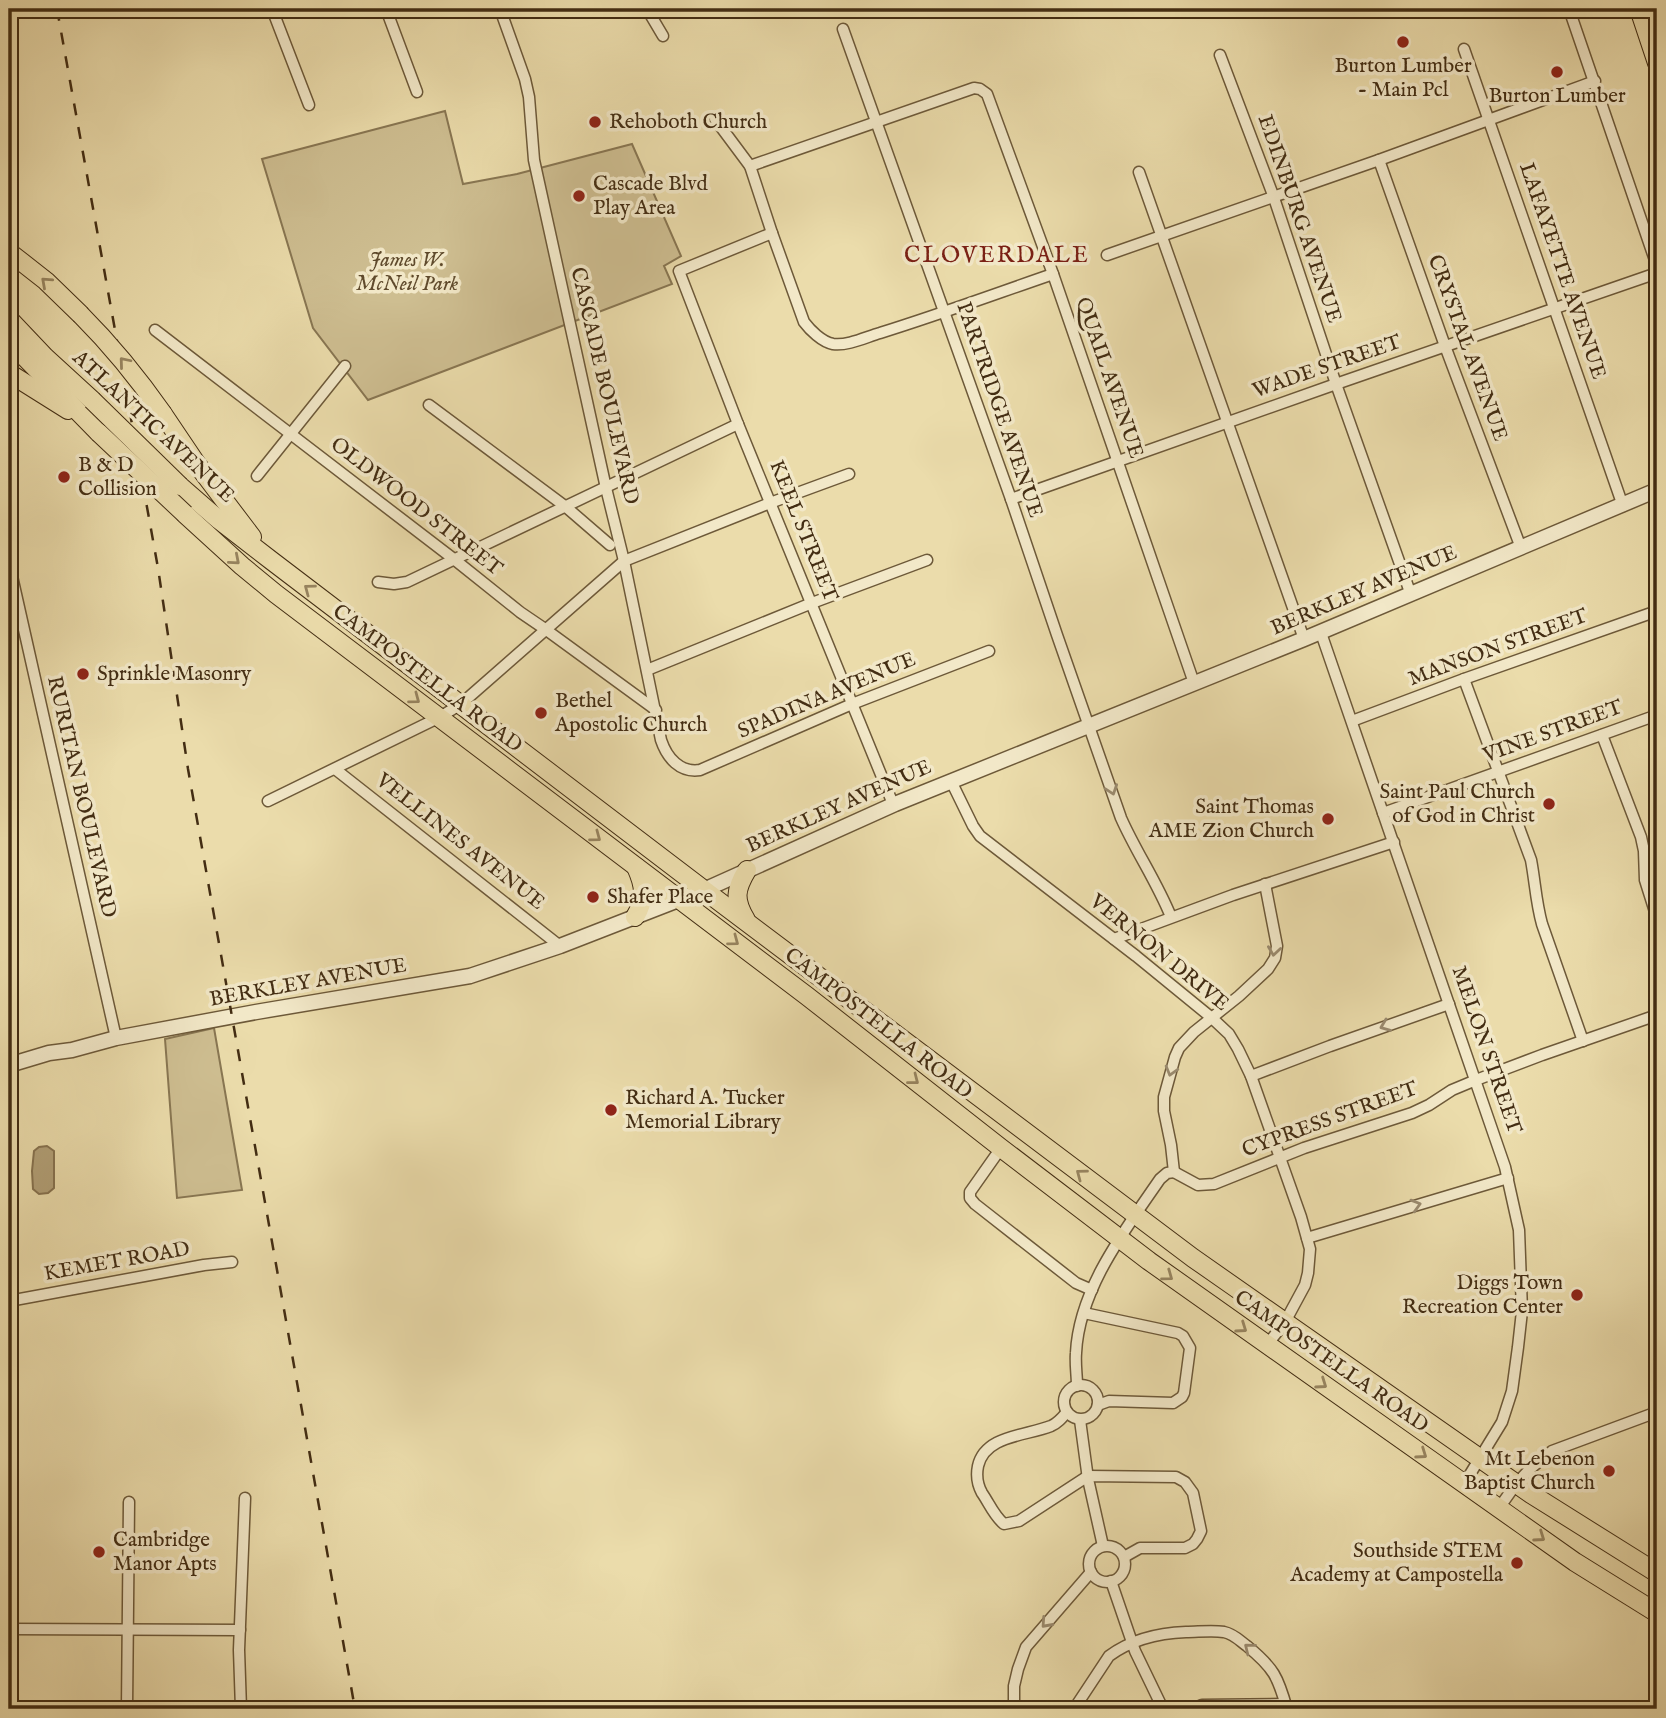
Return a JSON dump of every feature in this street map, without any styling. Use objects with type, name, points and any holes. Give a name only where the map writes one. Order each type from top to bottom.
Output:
[{"type":"main road","points":[[1639,9],[1657,63]]},
{"type":"main road","points":[[9,252],[46,281],[113,348],[223,500],[272,561]]},
{"type":"main road","name":"ATLANTIC AVENUE","points":[[9,319],[180,486],[272,561]]},
{"type":"main road","name":"ATLANTIC AVENUE","points":[[9,341],[99,432]]},
{"type":"main road","points":[[9,373],[99,432]]},
{"type":"main road","name":"CAMPOSTELLA ROAD","points":[[99,432],[185,514],[276,594],[807,996],[1119,1239],[1575,1562],[1657,1613]]},
{"type":"main road","name":"CAMPOSTELLA ROAD","points":[[272,561],[1198,1261],[1516,1484],[1657,1573]]},
{"type":"main road","points":[[635,917],[641,907],[643,895],[642,881],[636,867]]},
{"type":"main road","points":[[747,870],[737,895],[739,906],[748,923]]},
{"type":"street","points":[[272,9],[309,105]]},
{"type":"street","points":[[386,9],[417,92]]},
{"type":"street","name":"CASCADE BOULEVARD","points":[[500,9],[525,79],[534,160],[664,749],[680,766]]},
{"type":"street","points":[[647,9],[663,36]]},
{"type":"street","points":[[1569,9],[1657,266]]},
{"type":"street","name":"PARTRIDGE AVENUE","points":[[843,29],[1011,499],[1121,818],[1171,917]]},
{"type":"street","name":"LAFAYETTE AVENUE","points":[[1464,49],[1623,506]]},
{"type":"street","name":"EDINBURG AVENUE","points":[[1220,55],[1273,195],[1411,595]]},
{"type":"street","points":[[1107,255],[1595,81]]},
{"type":"street","name":"QUAIL AVENUE","points":[[876,121],[974,88],[981,89],[989,100],[1053,274],[1194,683]]},
{"type":"street","points":[[715,119],[750,166],[804,321],[825,341],[834,344],[846,343],[1053,274]]},
{"type":"street","points":[[750,166],[876,121]]},
{"type":"street","name":"CRYSTAL AVENUE","points":[[1379,160],[1521,548]]},
{"type":"street","points":[[1139,172],[1304,639]]},
{"type":"street","name":"KEEL STREET","points":[[772,233],[679,271],[738,424],[893,804]]},
{"type":"street","name":"WADE STREET","points":[[1011,499],[1657,273]]},
{"type":"street","name":"OLDWOOD STREET","points":[[155,330],[520,612],[656,710]]},
{"type":"street","points":[[257,476],[345,366]]},
{"type":"street","points":[[429,405],[566,507],[610,545]]},
{"type":"street","points":[[378,582],[401,584],[738,424]]},
{"type":"street","points":[[268,801],[440,717],[461,704],[624,561],[849,474]]},
{"type":"street","name":"BERKLEY AVENUE","points":[[9,1065],[116,1038],[470,976],[560,946],[704,890],[893,804],[1321,633],[1657,490]]},
{"type":"street","points":[[647,670],[927,560]]},
{"type":"street","name":"RURITAN BOULEVARD","points":[[9,564],[116,1038]]},
{"type":"street","name":"MANSON STREET","points":[[1352,721],[1657,611]]},
{"type":"street","name":"MELON STREET","points":[[1321,633],[1476,1080],[1508,1178],[1519,1230],[1522,1311],[1508,1405],[1502,1422],[1464,1483]]},
{"type":"street","name":"SPADINA AVENUE","points":[[680,766],[693,771],[713,766],[852,704],[989,651]]},
{"type":"street","points":[[1464,680],[1531,860],[1542,924],[1583,1041]]},
{"type":"street","name":"VINE STREET","points":[[1384,813],[1657,715]]},
{"type":"street","points":[[1602,734],[1641,837],[1646,880],[1657,918]]},
{"type":"street","name":"VELLINES AVENUE","points":[[335,769],[560,946]]},
{"type":"street","name":"VERNON DRIVE","points":[[951,781],[980,836],[1212,1018],[1234,1042],[1251,1076],[1310,1249],[1305,1285],[1285,1322],[1267,1345]]},
{"type":"street","points":[[1114,939],[1265,884],[1394,842]]},
{"type":"street","points":[[1077,1386],[1076,1353],[1091,1290],[1119,1239],[1163,1175],[1174,1172],[1164,1097],[1175,1057],[1194,1032],[1268,969],[1275,958],[1277,946],[1265,884]]},
{"type":"street","points":[[1251,1076],[1449,1004]]},
{"type":"street","name":"CYPRESS STREET","points":[[1174,1172],[1198,1185],[1214,1185],[1304,1148],[1412,1114],[1452,1090],[1476,1080],[1657,1015]]},
{"type":"street","points":[[1000,1148],[970,1192],[970,1198],[1076,1283],[1091,1290]]},
{"type":"street","points":[[1307,1238],[1508,1178]]},
{"type":"street","name":"KEMET ROAD","points":[[9,1301],[232,1262]]},
{"type":"street","points":[[9,1295],[9,1307]]},
{"type":"street","points":[[1084,1312],[1178,1333],[1190,1348],[1184,1393],[1177,1401],[1109,1401],[1098,1405]]},
{"type":"street","points":[[1077,1386],[1088,1386],[1097,1395],[1098,1405],[1094,1414],[1080,1420],[1067,1412],[1065,1396],[1077,1386]]},
{"type":"street","points":[[1067,1412],[1050,1427],[996,1442],[986,1450],[977,1467],[978,1486],[998,1519],[1004,1524],[1012,1524],[1088,1476],[1176,1477],[1185,1482],[1193,1493],[1201,1531],[1193,1544],[1185,1548],[1140,1548],[1124,1557]]},
{"type":"street","points":[[1499,1508],[1516,1484],[1552,1451],[1657,1412]]},
{"type":"street","points":[[1080,1420],[1088,1476],[1103,1546]]},
{"type":"street","points":[[241,1709],[240,1630],[245,1498]]},
{"type":"street","points":[[127,1709],[129,1502]]},
{"type":"street","points":[[1103,1546],[1114,1547],[1124,1557],[1126,1564],[1120,1577],[1111,1581],[1100,1581],[1091,1572],[1091,1557],[1094,1551],[1103,1546]]},
{"type":"street","points":[[1014,1709],[1014,1686],[1026,1647],[1091,1572]]},
{"type":"street","points":[[1111,1581],[1132,1642],[1167,1709]]},
{"type":"street","points":[[9,1629],[240,1630]]},
{"type":"street","points":[[1074,1709],[1109,1656],[1132,1642],[1166,1633],[1218,1631],[1232,1634],[1269,1666],[1279,1681],[1286,1706],[1202,1705],[1193,1709]]},
{"type":"green space","name":"James W. McNeil Park","points":[[445,111],[463,184],[517,174],[632,144],[681,256],[664,266],[672,284],[368,400],[313,328],[262,159]]},
{"type":"green space","points":[[214,1028],[242,1190],[177,1198],[165,1039]]},
{"type":"shaded area","points":[[47,1146],[54,1151],[54,1188],[48,1193],[39,1194],[33,1189],[34,1151]]},
{"type":"railway","points":[[57,9],[158,568],[188,769],[355,1709]]},
{"type":"place","name":"Burton Lumber - Main Pcl","points":[[1403,42]]},
{"type":"place","name":"Burton Lumber","points":[[1557,72]]},
{"type":"place","name":"Rehoboth Church","points":[[595,122]]},
{"type":"place","name":"Cascade Blvd Play Area","points":[[579,196]]},
{"type":"place","name":"B & D Collision","points":[[64,477]]},
{"type":"place","name":"Sprinkle Masonry","points":[[83,674]]},
{"type":"place","name":"Bethel Apostolic Church","points":[[541,713]]},
{"type":"place","name":"Saint Paul Church of God in Christ","points":[[1549,804]]},
{"type":"place","name":"Saint Thomas AME Zion Church","points":[[1328,819]]},
{"type":"place","name":"Shafer Place","points":[[593,897]]},
{"type":"place","name":"Richard A. Tucker Memorial Library","points":[[611,1110]]},
{"type":"place","name":"Diggs Town Recreation Center","points":[[1577,1295]]},
{"type":"place","name":"Mt Lebenon Baptist Church","points":[[1609,1471]]},
{"type":"place","name":"Cambridge Manor Apts","points":[[99,1552]]},
{"type":"place","name":"Southside STEM Academy at Campostella","points":[[1517,1563]]},
{"type":"district","name":"CLOVERDALE","points":[[997,255]]}]
